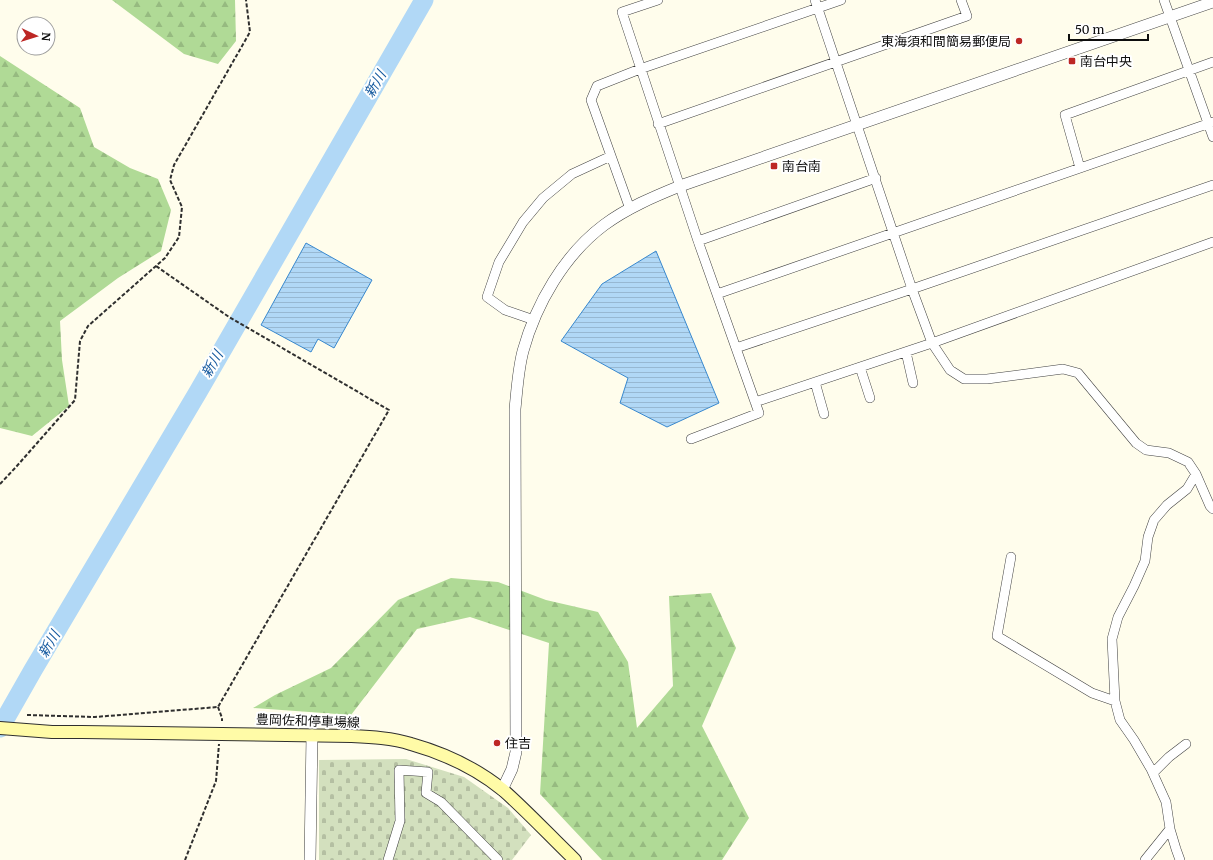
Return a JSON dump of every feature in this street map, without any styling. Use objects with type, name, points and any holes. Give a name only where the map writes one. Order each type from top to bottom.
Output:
[{"type":"main road","name":"豊岡佐和停車場線","points":[[5,729],[52,732],[351,736],[410,744],[444,756],[473,770],[502,790],[575,860]]},
{"type":"street","points":[[658,0],[622,12],[658,124],[759,413],[691,439]]},
{"type":"street","points":[[630,209],[591,100],[597,86],[817,4],[841,0]]},
{"type":"street","points":[[658,124],[967,16],[961,0]]},
{"type":"street","points":[[1164,0],[1189,70],[1211,123],[1213,137]]},
{"type":"street","points":[[502,790],[512,769],[516,752],[515,409],[518,381],[523,352],[534,320],[546,293],[582,245],[604,226],[630,209],[680,186],[1213,2]]},
{"type":"street","points":[[817,4],[912,289],[932,343],[950,370],[964,379],[987,379],[1063,369],[1078,373],[1136,443],[1146,450],[1169,453],[1188,462],[1196,474],[1210,506],[1213,509]]},
{"type":"street","points":[[1080,168],[1065,115],[1213,62]]},
{"type":"street","points":[[717,294],[1211,123]]},
{"type":"street","points":[[534,320],[505,310],[487,297],[499,262],[523,222],[543,198],[572,174],[611,156]]},
{"type":"street","points":[[698,241],[876,178]]},
{"type":"street","points":[[736,348],[1213,185]]},
{"type":"street","points":[[756,402],[932,343],[1213,242]]},
{"type":"street","points":[[906,352],[914,384]]},
{"type":"street","points":[[860,367],[870,398]]},
{"type":"street","points":[[815,382],[824,414]]},
{"type":"street","points":[[1180,860],[1170,829],[1166,802],[1134,740],[1120,720],[1115,701],[1112,639],[1118,617],[1145,561],[1148,537],[1154,520],[1167,505],[1187,489],[1196,474]]},
{"type":"street","points":[[1011,557],[998,636],[1092,693],[1115,701]]},
{"type":"street","points":[[310,860],[312,735]]},
{"type":"street","points":[[1152,773],[1186,744]]},
{"type":"street","points":[[388,860],[400,820],[400,770],[428,772],[426,793],[441,802],[498,860]]},
{"type":"street","points":[[1145,860],[1170,829]]},
{"type":"path","points":[[0,484],[22,462],[75,400],[80,341],[88,326],[165,258],[179,237],[182,207],[170,180],[174,165],[250,32],[246,0]]},
{"type":"path","points":[[156,266],[229,317],[389,410],[218,708]]},
{"type":"path","points":[[27,715],[95,717],[218,708]]},
{"type":"path","points":[[218,708],[222,722]]},
{"type":"path","points":[[185,860],[216,781],[219,743]]},
{"type":"green space","points":[[112,0],[235,0],[236,41],[218,64],[184,54]]},
{"type":"green space","points":[[0,56],[80,108],[94,147],[130,168],[158,179],[171,210],[161,251],[118,278],[60,321],[62,360],[69,406],[32,436],[0,428]]},
{"type":"green space","points":[[451,578],[498,582],[546,600],[598,612],[628,662],[637,728],[673,686],[669,596],[711,593],[736,648],[702,726],[749,818],[722,860],[602,860],[540,794],[549,643],[470,617],[417,629],[351,715],[253,708],[275,695],[331,668],[398,600]]},
{"type":"green space","points":[[406,759],[464,777],[508,808],[531,835],[512,860],[319,860],[319,760]]},
{"type":"water","points":[[306,243],[372,280],[334,348],[318,339],[311,352],[261,325]]},
{"type":"water","points":[[656,251],[719,403],[667,427],[620,403],[628,378],[561,341],[602,284]]},
{"type":"waterway","name":"新川","points":[[0,728],[198,392],[424,0]]},
{"type":"place","name":"東海須和間簡易郵便局","points":[[1019,41]]},
{"type":"place","name":"南台中央","points":[[1072,61]]},
{"type":"place","name":"南台南","points":[[774,166]]},
{"type":"place","name":"住吉","points":[[497,743]]}]
